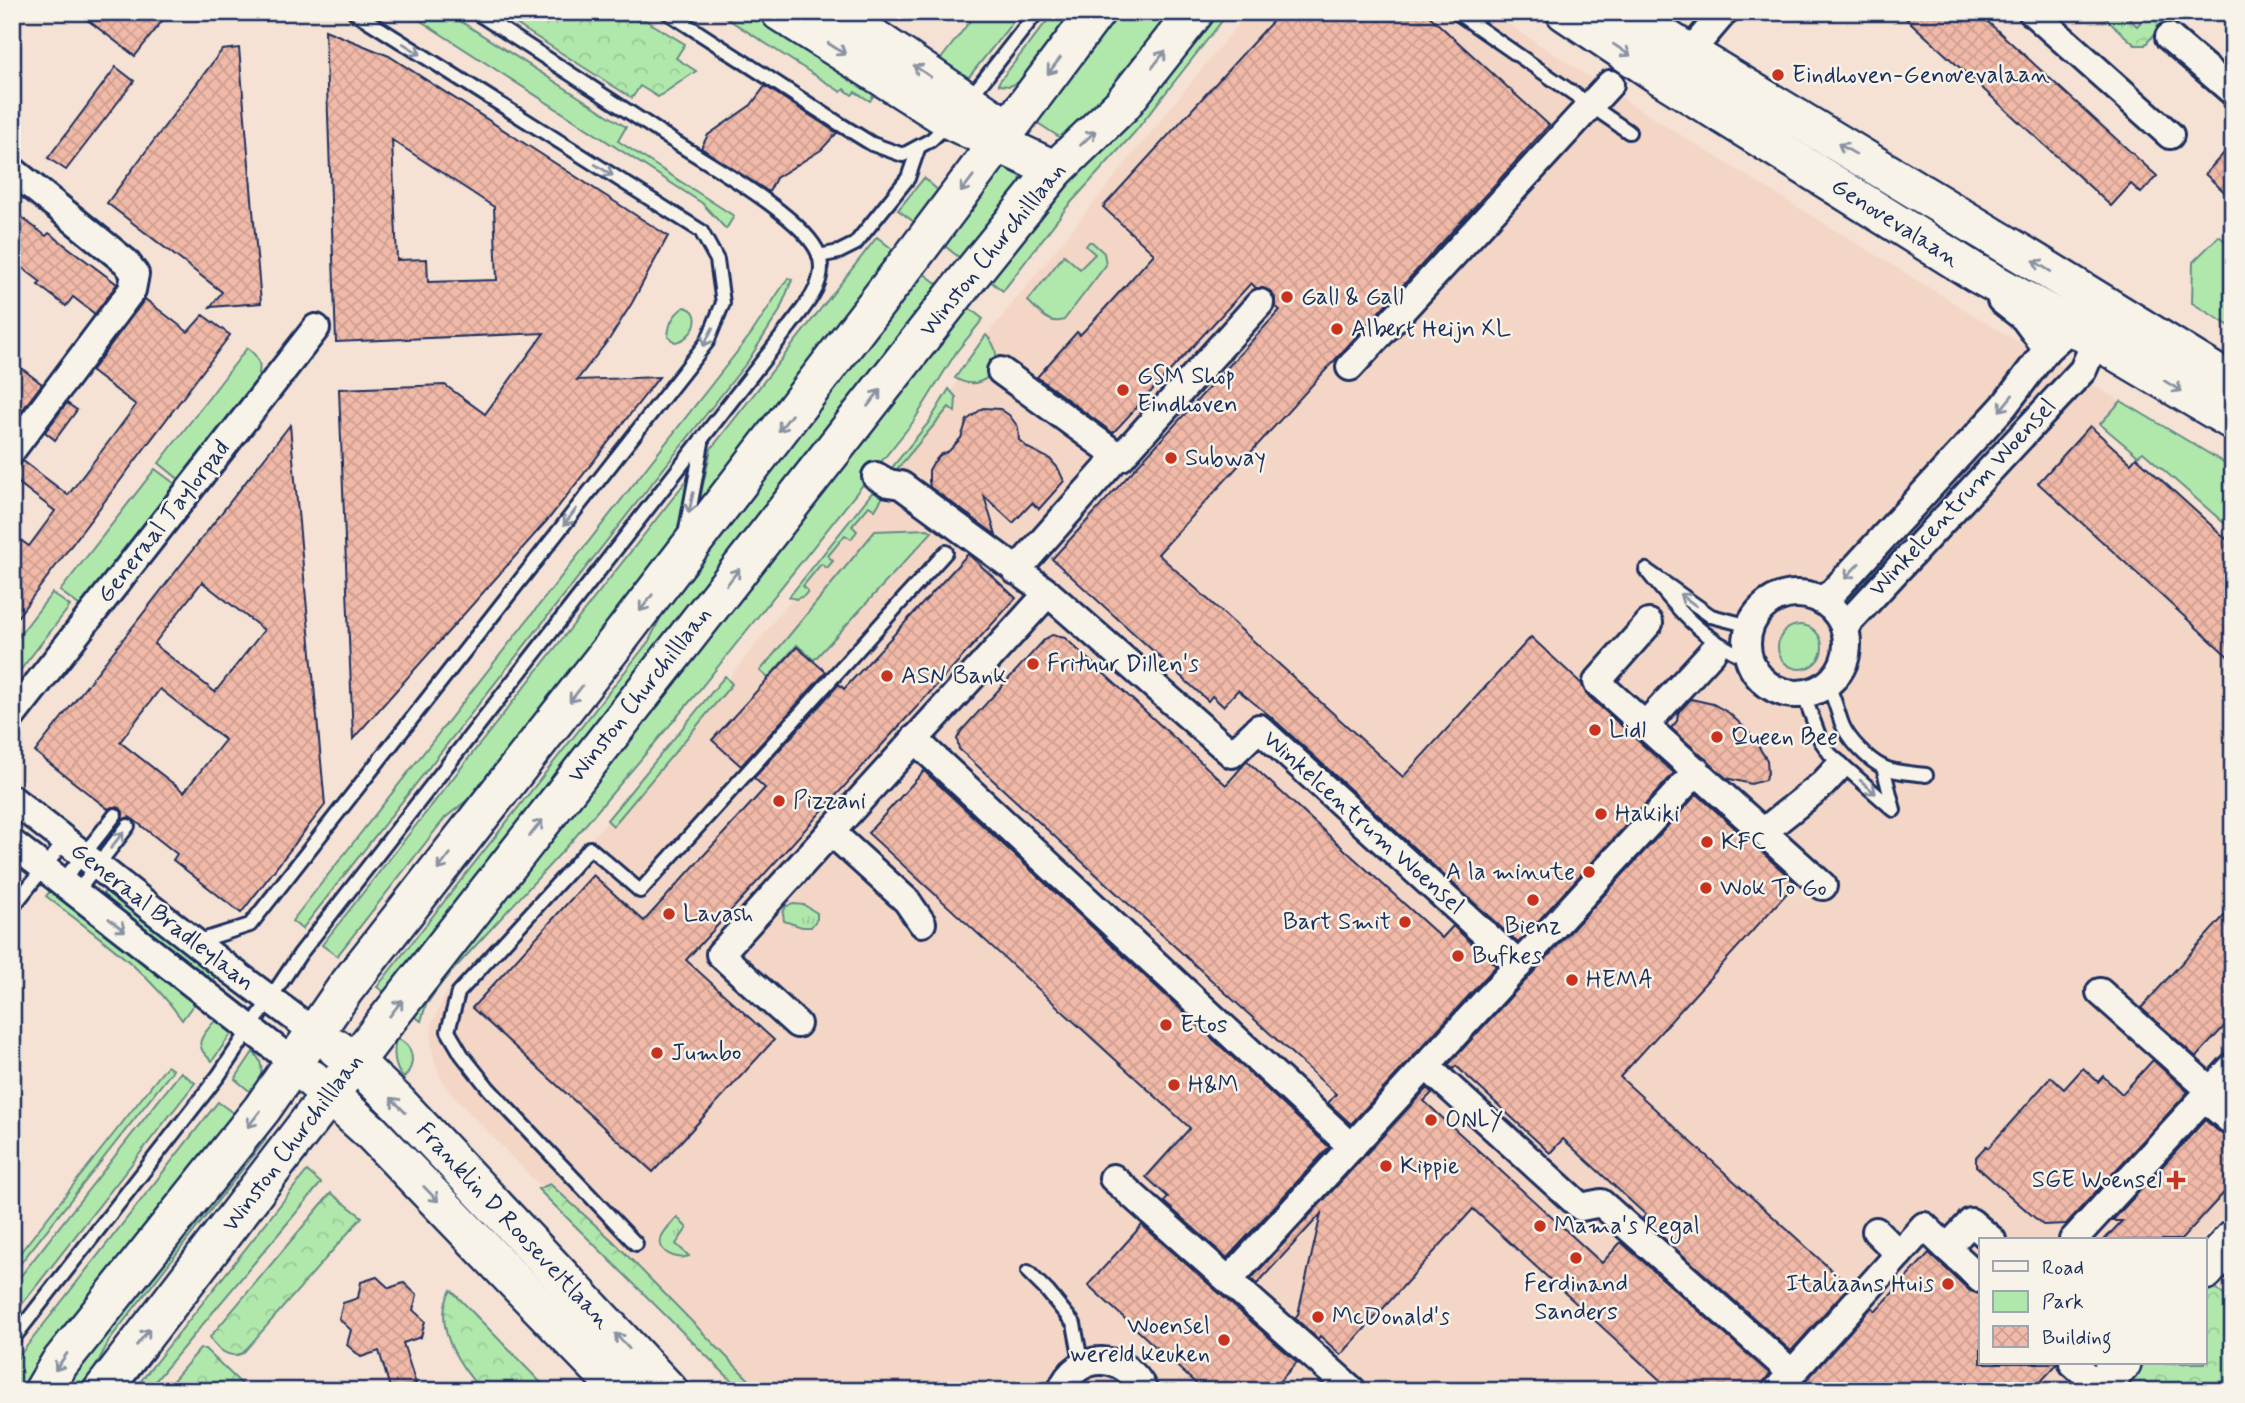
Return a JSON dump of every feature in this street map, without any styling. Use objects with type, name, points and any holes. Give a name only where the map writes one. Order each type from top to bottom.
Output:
[{"type":"main road","points":[[780,12],[959,111],[1055,170]]},
{"type":"main road","points":[[836,12],[959,111]]},
{"type":"main road","name":"Winston Churchilllaan","points":[[43,1391],[59,1364],[262,1109],[352,979],[919,248],[1096,12]]},
{"type":"main road","name":"Winston Churchilllaan","points":[[102,1391],[595,752],[1055,170],[1122,105],[1195,12]]},
{"type":"main road","name":"Genovevalaan","points":[[1565,12],[1656,73],[1976,273],[2074,346],[2135,363],[2233,421]]},
{"type":"main road","name":"Genovevalaan","points":[[1625,12],[2233,384]]},
{"type":"main road","name":"Franklin D Rooseveltlaan","points":[[314,1032],[355,1062],[397,1102],[669,1391]]},
{"type":"main road","name":"Franklin D Rooseveltlaan","points":[[293,1062],[373,1134],[621,1391]]},
{"type":"main road","points":[[2206,1270],[2233,1239]]},
{"type":"street","points":[[1689,53],[1724,12]]},
{"type":"street","points":[[2032,12],[2170,135]]},
{"type":"street","points":[[2169,37],[2233,92]]},
{"type":"street","points":[[1351,367],[1610,84]]},
{"type":"street","points":[[12,170],[126,262],[135,274],[132,290],[12,450]]},
{"type":"street","name":"Winkelcentrum Woensel","points":[[1844,627],[2074,346],[2100,302]]},
{"type":"street","points":[[1016,571],[1260,303]]},
{"type":"street","name":"Generaal Taylorpad","points":[[12,716],[316,328]]},
{"type":"street","name":"Winkelcentrum Woensel","points":[[1821,600],[1832,593],[2004,406],[2074,346]]},
{"type":"street","points":[[1001,371],[1118,456]]},
{"type":"street","name":"Winkelcentrum Woensel","points":[[876,476],[888,483],[901,485],[1048,593],[1232,754],[1259,727],[1519,965]]},
{"type":"street","points":[[797,1024],[720,954],[1048,593]]},
{"type":"street","points":[[1808,595],[1821,600],[1831,607],[1844,627],[1846,652],[1843,664],[1815,688],[1789,693],[1776,690],[1755,672],[1749,659],[1747,649],[1750,626],[1767,603],[1780,597],[1808,595]]},
{"type":"street","points":[[1649,623],[1597,682],[1823,886]]},
{"type":"street","points":[[1646,724],[1713,651]]},
{"type":"street","points":[[914,738],[1352,1147]]},
{"type":"street","points":[[1763,832],[1824,785],[1837,769]]},
{"type":"street","points":[[1229,1280],[1697,771]]},
{"type":"street","name":"Generaal Bradleylaan","points":[[12,799],[314,1032]]},
{"type":"street","points":[[831,832],[906,901],[922,923]]},
{"type":"street","name":"Generaal Bradleylaan","points":[[12,843],[293,1062]]},
{"type":"street","points":[[2100,992],[2233,1123]]},
{"type":"street","points":[[1426,1066],[1581,1207],[1601,1203],[1784,1382],[1924,1226],[1979,1277]]},
{"type":"street","points":[[2075,1238],[2233,1066]]},
{"type":"street","points":[[1113,1178],[1352,1390]]},
{"type":"street","points":[[1947,1248],[1971,1222],[1990,1238]]},
{"type":"street","points":[[1875,1231],[1899,1254]]},
{"type":"street","points":[[1061,1391],[1070,1375],[1082,1366],[1097,1361],[1125,1367],[1137,1377],[1145,1390]]},
{"type":"street","points":[[2075,1364],[2106,1380]]},
{"type":"lane","points":[[194,942],[250,925],[707,342],[723,303],[717,260],[701,232],[354,12]]},
{"type":"lane","points":[[12,1340],[196,1106],[300,954],[703,439],[810,298],[822,276],[819,256],[808,237],[773,207],[582,79],[475,12]]},
{"type":"lane","points":[[667,12],[872,144],[903,155],[918,149],[959,111],[1037,12]]},
{"type":"lane","points":[[1456,12],[1629,132]]},
{"type":"lane","points":[[819,256],[839,252],[855,244],[908,178],[918,149]]},
{"type":"lane","points":[[674,566],[684,538],[703,439]]},
{"type":"lane","points":[[636,1244],[489,1089],[462,1055],[448,1031],[458,993],[590,848],[640,891],[946,552]]},
{"type":"lane","points":[[1749,659],[1708,638],[1682,614],[1646,570],[1711,616],[1750,626]]},
{"type":"lane","points":[[1815,688],[1821,741],[1830,754],[1894,810],[1883,767]]},
{"type":"lane","points":[[1815,688],[1835,699],[1847,735],[1857,747],[1883,767],[1926,775]]},
{"type":"lane","points":[[12,908],[60,881],[116,815]]},
{"type":"lane","points":[[60,881],[81,854],[128,826]]},
{"type":"lane","points":[[1028,1272],[1073,1324],[1082,1366]]},
{"type":"shaded area","points":[[1248,12],[1489,12],[1656,120],[1990,325],[2121,401],[2053,477],[2233,641],[2233,1206],[2203,1238],[1979,1238],[1979,1341],[1904,1391],[738,1391],[453,1096],[442,1081],[434,1060],[432,1023],[445,996],[464,972],[532,898],[629,800],[707,706],[939,412],[978,346]]},
{"type":"shaded area","points":[[2009,1364],[2088,1364],[2063,1391],[2042,1391]]},
{"type":"green space","points":[[407,12],[446,12],[626,127],[618,141],[734,216],[726,229],[702,203]]},
{"type":"green space","points":[[497,12],[632,12],[685,44],[676,58],[696,71],[658,97],[640,86],[632,98]]},
{"type":"green space","points":[[717,12],[757,12],[877,90],[870,101],[855,92],[852,95],[844,89],[841,92]]},
{"type":"green space","points":[[977,12],[1021,12],[968,78],[937,64]]},
{"type":"green space","points":[[1054,12],[1081,12],[1026,79],[1010,86],[999,85],[999,82]]},
{"type":"green space","points":[[1113,12],[1179,12],[1101,113],[1064,140],[1030,118]]},
{"type":"green space","points":[[1211,12],[1229,12],[1134,133],[1067,207],[1003,291],[985,277]]},
{"type":"green space","points":[[2098,12],[2122,12],[2137,26],[2150,12],[2174,12],[2145,45],[2135,45]]},
{"type":"green space","points":[[1000,157],[1022,172],[1017,195],[965,262],[941,243]]},
{"type":"green space","points":[[924,178],[941,193],[921,227],[898,210]]},
{"type":"green space","points":[[2219,236],[2233,248],[2233,328],[2192,303],[2193,262]]},
{"type":"green space","points":[[877,237],[901,256],[695,521],[711,449]]},
{"type":"green space","points":[[1089,242],[1104,253],[1106,265],[1064,320],[1049,319],[1028,301],[1064,255],[1080,269],[1095,254],[1086,246]]},
{"type":"green space","points":[[914,266],[944,289],[390,996],[377,987],[649,641],[668,602]]},
{"type":"green space","points":[[788,278],[792,280],[779,312],[748,361],[302,929],[292,921],[751,334]]},
{"type":"green space","points":[[964,304],[983,319],[957,351],[913,422],[692,699],[570,843],[444,980],[426,1005],[421,1021],[409,1012]]},
{"type":"green space","points":[[684,307],[691,310],[696,319],[692,331],[675,342],[668,337],[669,328],[674,316]]},
{"type":"green space","points":[[986,335],[996,355],[992,373],[976,383],[966,383],[955,378]]},
{"type":"green space","points":[[247,348],[258,360],[259,374],[256,385],[181,481],[159,463]]},
{"type":"green space","points":[[949,389],[956,397],[955,412],[949,407],[898,468],[903,473],[886,475],[929,422]]},
{"type":"green space","points":[[2121,401],[2233,468],[2233,531],[2143,452],[2138,456],[2100,424]]},
{"type":"green space","points":[[155,469],[178,486],[83,608],[60,591]]},
{"type":"green space","points":[[687,480],[689,483],[674,548],[487,784],[445,818],[337,956],[322,945]]},
{"type":"green space","points":[[879,484],[884,495],[875,510],[869,506],[852,526],[857,531],[851,539],[845,535],[828,556],[833,561],[827,568],[821,564],[803,586],[808,591],[804,596],[796,599],[789,597]]},
{"type":"green space","points":[[928,529],[932,532],[814,660],[797,645],[768,678],[760,671],[875,531]]},
{"type":"green space","points":[[52,593],[70,606],[12,681],[12,645]]},
{"type":"green space","points":[[1800,625],[1809,626],[1816,631],[1821,638],[1821,656],[1816,663],[1809,668],[1800,669],[1791,668],[1784,663],[1779,656],[1778,647],[1779,638],[1784,631],[1791,626]]},
{"type":"green space","points":[[725,676],[732,684],[613,826],[607,820]]},
{"type":"green space","points":[[52,889],[196,1001],[182,1020],[168,1001],[136,968],[46,896]]},
{"type":"green space","points":[[106,890],[216,976],[211,983],[101,897]]},
{"type":"green space","points":[[804,905],[817,913],[817,919],[811,927],[784,921],[786,906]]},
{"type":"green space","points":[[218,1017],[234,1030],[212,1061],[205,1055],[200,1044]]},
{"type":"green space","points":[[396,1038],[407,1045],[412,1055],[411,1066],[404,1078],[395,1060]]},
{"type":"green space","points":[[253,1052],[261,1067],[254,1095],[235,1079]]},
{"type":"green space","points":[[167,1066],[173,1070],[12,1274],[12,1263]]},
{"type":"green space","points":[[181,1072],[195,1083],[12,1317],[12,1287]]},
{"type":"green space","points":[[218,1102],[240,1118],[34,1391],[12,1391],[12,1365]]},
{"type":"green space","points":[[259,1133],[266,1139],[110,1339],[83,1391],[49,1391]]},
{"type":"green space","points":[[307,1171],[321,1183],[147,1391],[133,1391]]},
{"type":"green space","points":[[550,1184],[613,1241],[760,1391],[742,1391],[538,1189]]},
{"type":"green space","points":[[331,1193],[362,1217],[243,1353],[233,1355],[224,1352],[210,1337]]},
{"type":"green space","points":[[677,1217],[687,1228],[676,1244],[689,1256],[673,1256],[662,1247],[662,1236]]},
{"type":"green space","points":[[2213,1285],[2233,1304],[2233,1391],[2118,1389],[2141,1364],[2206,1364],[2206,1293]]},
{"type":"green space","points":[[451,1290],[549,1391],[481,1390],[456,1356],[446,1330],[444,1317]]},
{"type":"green space","points":[[200,1349],[205,1349],[249,1391],[164,1391]]},
{"type":"building","points":[[77,12],[169,12],[135,56]]},
{"type":"building","points":[[1281,12],[1343,12],[1369,19],[1375,12],[1425,12],[1549,125],[1158,554],[1403,777],[1531,637],[1582,684],[1586,694],[1674,773],[1518,943],[1270,716],[1238,690],[1223,706],[1212,696],[1208,701],[1052,559],[1280,310],[1275,306],[1275,298],[1270,291],[1256,288],[1251,283],[1113,433],[1037,377],[1077,332],[1080,335],[1154,254],[1103,207]]},
{"type":"building","points":[[1899,12],[1977,12],[2157,176],[2141,193],[2131,184],[2111,206]]},
{"type":"building","points":[[325,30],[389,56],[668,236],[610,338],[577,380],[659,377],[551,516],[353,739],[339,389],[445,385],[485,414],[544,333],[336,342]],"holes":[[[392,140],[494,207],[497,280],[428,282],[427,259],[397,260]]]},
{"type":"building","points":[[239,48],[261,303],[210,307],[222,292],[107,203],[222,50]]},
{"type":"building","points":[[116,67],[134,81],[66,170],[48,158]]},
{"type":"building","points":[[765,86],[837,133],[821,150],[776,178],[769,192],[701,148],[708,135],[751,105]]},
{"type":"building","points":[[2233,143],[2233,200],[2205,174]]},
{"type":"building","points":[[12,210],[46,236],[49,233],[117,284],[95,314],[73,297],[66,306],[38,285],[41,282],[12,260]]},
{"type":"building","points":[[145,299],[188,332],[203,315],[230,335],[12,624],[12,534],[29,546],[55,511],[12,478],[12,475],[23,461],[68,495],[110,440],[136,405],[91,371]]},
{"type":"building","points":[[12,361],[42,384],[20,413],[12,408]]},
{"type":"building","points":[[67,403],[77,410],[55,440],[45,432]]},
{"type":"building","points":[[983,408],[1000,409],[1009,415],[1018,427],[1019,440],[1028,448],[1050,459],[1064,481],[1039,509],[1032,503],[1013,523],[984,496],[996,535],[930,487],[929,481],[929,470],[933,463],[961,438],[967,420]]},
{"type":"building","points":[[290,425],[325,805],[241,913],[173,860],[177,854],[134,820],[129,817],[122,820],[123,812],[120,808],[108,809],[35,752]],"holes":[[[202,582],[264,630],[215,692],[154,644]],[[160,689],[225,740],[184,792],[120,742]]]},
{"type":"building","points":[[2090,426],[2131,463],[2136,457],[2233,545],[2233,661],[2038,483]]},
{"type":"building","points":[[968,554],[1016,598],[686,960],[774,1040],[653,1172],[472,1008],[593,875],[644,921],[765,788],[754,778],[839,684],[844,689]]},
{"type":"building","points":[[1052,635],[1065,638],[1226,785],[1247,761],[1442,938],[1453,926],[1496,966],[1351,1124],[1328,1103],[1336,1094],[959,749],[957,739],[961,731],[1045,639]]},
{"type":"building","points":[[797,647],[826,672],[741,766],[712,740]]},
{"type":"building","points":[[1691,699],[1713,704],[1729,713],[1750,733],[1767,760],[1768,773],[1765,780],[1751,784],[1726,778],[1671,728],[1677,721],[1678,713]]},
{"type":"building","points":[[924,771],[1329,1147],[1227,1258],[1164,1202],[1168,1197],[1146,1177],[1190,1128],[868,833]]},
{"type":"building","points":[[1697,794],[1796,883],[1620,1077],[1849,1286],[1791,1351],[1642,1219],[1646,1215],[1563,1139],[1550,1153],[1456,1066],[1453,1069],[1448,1065]]},
{"type":"building","points":[[2233,906],[2233,1017],[2196,1057],[2141,1008]]},
{"type":"building","points":[[2153,1060],[2188,1092],[2066,1224],[2043,1225],[1976,1166],[1976,1157],[1986,1146],[1988,1148],[2051,1077],[2064,1089],[2083,1068],[2098,1082],[2103,1076],[2122,1094]]},
{"type":"building","points":[[1427,1088],[1432,1093],[1424,1101],[1602,1263],[1621,1242],[1770,1374],[1761,1391],[1672,1391],[1473,1209],[1341,1355],[1295,1318],[1321,1214],[1257,1284],[1251,1279]]},
{"type":"building","points":[[2205,1120],[2223,1135],[2233,1138],[2233,1183],[2183,1238],[2106,1238],[2122,1221],[2112,1221]]},
{"type":"building","points":[[1142,1225],[1297,1362],[1271,1391],[1204,1391],[1088,1285]]},
{"type":"building","points":[[1929,1253],[1970,1291],[1979,1293],[1979,1364],[2057,1364],[2032,1391],[1797,1391],[1872,1307],[1876,1311]]},
{"type":"building","points":[[377,1277],[389,1288],[404,1283],[417,1295],[413,1310],[425,1321],[421,1337],[403,1343],[416,1384],[393,1391],[379,1351],[361,1357],[347,1345],[351,1330],[339,1319],[343,1303],[358,1298],[361,1282]]},
{"type":"place","name":"Eindhoven-Genovevalaan","points":[[1778,75]]},
{"type":"place","name":"Gall & Gall","points":[[1287,297]]},
{"type":"place","name":"Albert Heijn XL","points":[[1337,329]]},
{"type":"place","name":"GSM Shop Eindhoven","points":[[1123,390]]},
{"type":"place","name":"Subway","points":[[1171,458]]},
{"type":"place","name":"Frituur Dillen's","points":[[1033,664]]},
{"type":"place","name":"ASN Bank","points":[[887,676]]},
{"type":"place","name":"Lidl","points":[[1595,730]]},
{"type":"place","name":"Queen Bee","points":[[1717,737]]},
{"type":"place","name":"Pizzani","points":[[779,801]]},
{"type":"place","name":"Hakiki","points":[[1601,814]]},
{"type":"place","name":"KFC","points":[[1707,842]]},
{"type":"place","name":"A la minute","points":[[1589,872]]},
{"type":"place","name":"Wok To Go","points":[[1706,888]]},
{"type":"place","name":"Bienz","points":[[1533,900]]},
{"type":"place","name":"Lavash","points":[[669,914]]},
{"type":"place","name":"Bart Smit","points":[[1405,922]]},
{"type":"place","name":"Bufkes","points":[[1458,956]]},
{"type":"place","name":"HEMA","points":[[1572,980]]},
{"type":"place","name":"Etos","points":[[1166,1025]]},
{"type":"place","name":"Jumbo","points":[[657,1053]]},
{"type":"place","name":"H&M","points":[[1174,1085]]},
{"type":"place","name":"ONLY","points":[[1431,1120]]},
{"type":"place","name":"Kippie","points":[[1386,1166]]},
{"type":"place","name":"SGE Woensel","points":[[2176,1180]]},
{"type":"place","name":"Mama's Regal","points":[[1540,1226]]},
{"type":"place","name":"Ferdinand Sanders","points":[[1576,1258]]},
{"type":"place","name":"Italiaans Huis","points":[[1948,1284]]},
{"type":"place","name":"McDonald's","points":[[1318,1317]]},
{"type":"place","name":"Woensel wereld keuken","points":[[1224,1340]]}]
